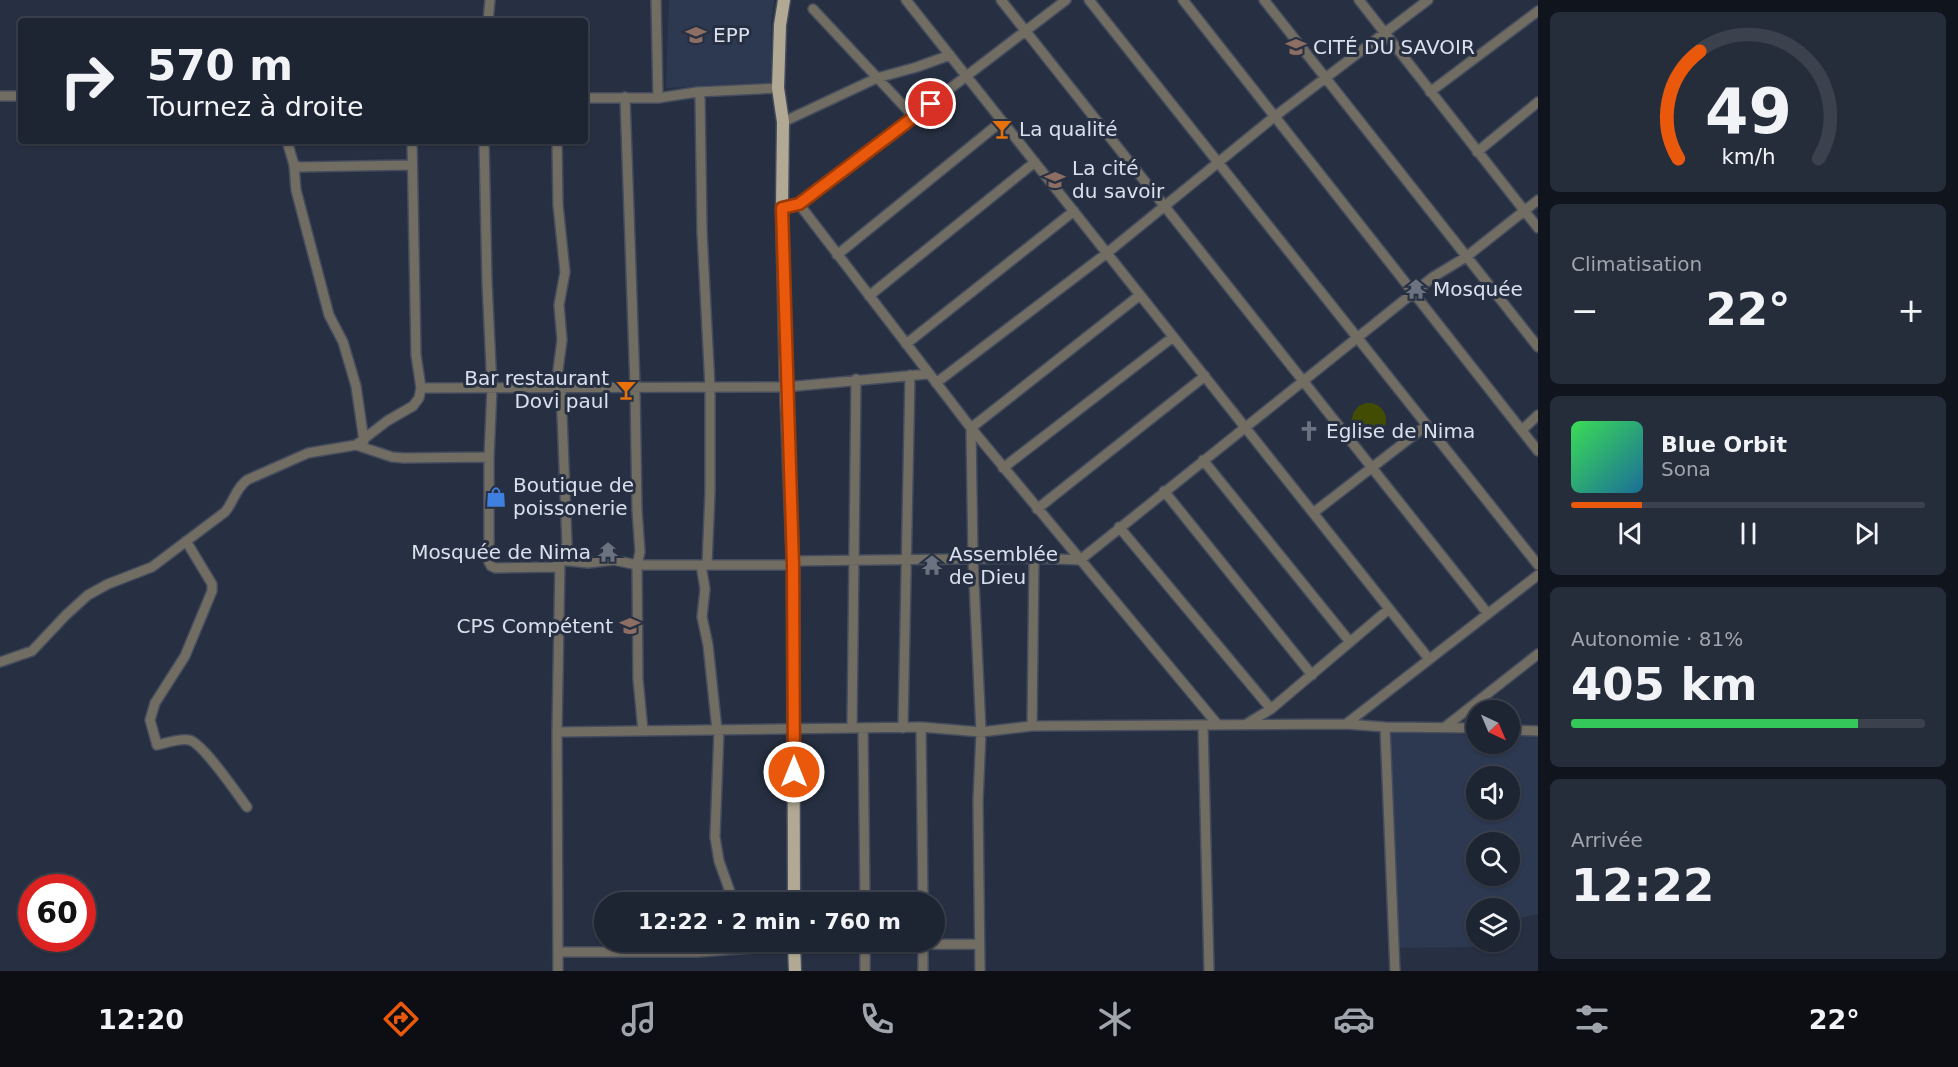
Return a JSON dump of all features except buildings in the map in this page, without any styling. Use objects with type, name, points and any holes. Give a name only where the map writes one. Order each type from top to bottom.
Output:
[{"type":"main road","points":[[784,0],[780,25],[778,88],[783,122],[782,208],[786,387],[793,563],[794,892]]},
{"type":"main road","points":[[794,952],[795,971]]},
{"type":"street","points":[[488,18],[489,0]]},
{"type":"street","points":[[656,0],[658,98]]},
{"type":"street","points":[[906,0],[1429,659]]},
{"type":"street","points":[[1001,0],[1488,614]]},
{"type":"street","points":[[782,208],[799,204],[1066,0]]},
{"type":"street","points":[[1089,0],[1538,565]]},
{"type":"street","points":[[1183,0],[1538,450]]},
{"type":"street","points":[[1264,0],[1538,347]]},
{"type":"street","points":[[1359,0],[1538,228]]},
{"type":"street","points":[[936,383],[1107,253],[1274,117],[1428,0]]},
{"type":"street","points":[[813,9],[914,117]]},
{"type":"street","points":[[1430,92],[1538,11]]},
{"type":"street","points":[[783,122],[877,78],[950,55]]},
{"type":"street","points":[[588,98],[658,98],[697,92],[778,88]]},
{"type":"street","points":[[697,92],[700,98],[702,232],[710,387],[710,492],[702,617],[708,645],[718,730],[715,837],[718,861],[730,892]]},
{"type":"street","points":[[0,96],[18,96]]},
{"type":"street","points":[[625,97],[635,386],[636,488],[640,552],[637,565],[638,668],[643,731]]},
{"type":"street","points":[[1477,152],[1538,102]]},
{"type":"street","points":[[837,255],[1002,121]]},
{"type":"street","points":[[288,144],[294,165],[296,190],[328,315],[344,342],[356,386],[360,443]]},
{"type":"street","points":[[0,662],[32,651],[88,595],[108,584],[152,567],[225,512],[232,504],[240,485],[247,480],[308,453],[360,443],[387,421],[413,406],[419,398],[421,388],[416,355],[412,144]]},
{"type":"street","points":[[484,144],[492,388],[489,457],[491,566],[495,568],[556,567],[567,544],[561,388],[558,370],[562,340],[559,305],[565,272],[558,205],[557,144]]},
{"type":"street","points":[[869,296],[1035,162]]},
{"type":"street","points":[[294,165],[300,167],[411,165]]},
{"type":"street","points":[[560,560],[588,563],[614,560],[637,565],[906,559],[1080,560],[1433,277],[1466,257],[1538,200]]},
{"type":"street","points":[[799,204],[928,374],[1003,468],[1218,725]]},
{"type":"street","points":[[906,344],[1074,211]]},
{"type":"street","points":[[971,428],[1140,295]]},
{"type":"street","points":[[1003,468],[1173,337]]},
{"type":"street","points":[[421,388],[786,387],[928,374]]},
{"type":"street","points":[[903,728],[910,375]]},
{"type":"street","points":[[1037,508],[1205,376]]},
{"type":"street","points":[[852,728],[856,380]]},
{"type":"street","points":[[1522,430],[1538,416]]},
{"type":"street","points":[[1313,513],[1427,425]]},
{"type":"street","points":[[971,428],[973,560],[981,732],[978,801],[980,971]]},
{"type":"street","points":[[360,443],[392,457],[489,457]]},
{"type":"street","points":[[1203,460],[1350,642]]},
{"type":"street","points":[[1164,491],[1311,675]]},
{"type":"street","points":[[1119,527],[1271,710]]},
{"type":"street","points":[[186,541],[212,584],[212,591],[185,656],[155,703],[150,720],[152,730],[157,745],[189,740],[195,742],[206,752],[247,807]]},
{"type":"street","points":[[640,552],[650,565]]},
{"type":"street","points":[[1032,726],[1034,558]]},
{"type":"street","points":[[558,971],[557,732],[560,560]]},
{"type":"street","points":[[1346,724],[1538,575]]},
{"type":"street","points":[[1246,724],[1271,710],[1389,609]]},
{"type":"street","points":[[1445,727],[1538,654]]},
{"type":"street","points":[[557,732],[852,728],[921,728],[981,732],[1032,726],[1246,724],[1466,728]]},
{"type":"street","points":[[1203,725],[1209,971]]},
{"type":"street","points":[[863,728],[865,892]]},
{"type":"street","points":[[921,728],[923,892]]},
{"type":"street","points":[[1385,728],[1395,971]]},
{"type":"street","points":[[1520,730],[1538,731]]},
{"type":"street","points":[[945,943],[979,944]]},
{"type":"street","points":[[558,952],[594,952]]},
{"type":"street","points":[[865,952],[865,971]]},
{"type":"street","points":[[923,952],[923,971]]},
{"type":"shaded area","points":[[669,0],[774,0],[771,19],[771,82],[666,88]]},
{"type":"shaded area","points":[[1379,732],[1466,735],[1466,754],[1520,754],[1520,736],[1538,736],[1538,914],[1520,918],[1520,898],[1466,898],[1466,947],[1392,948]]},
{"type":"green space","points":[[1369,403],[1381,408],[1386,420],[1381,432],[1369,437],[1357,432],[1352,420],[1357,408]]},
{"type":"place","name":"EPP","points":[[696,35]]},
{"type":"place","name":"CITÉ DU SAVOIR","points":[[1296,47]]},
{"type":"place","name":"La qualité","points":[[1002,129]]},
{"type":"place","name":"La cité du savoir","points":[[1055,180]]},
{"type":"place","name":"Mosquée","points":[[1416,289]]},
{"type":"place","name":"Bar restaurant Dovi paul","points":[[626,390]]},
{"type":"place","name":"Eglise de Nima","points":[[1309,431]]},
{"type":"place","name":"Boutique de poissonerie","points":[[496,497]]},
{"type":"place","name":"Mosquée de Nima","points":[[608,552]]},
{"type":"place","name":"Assemblée de Dieu","points":[[932,565]]},
{"type":"place","name":"CPS Compétent","points":[[630,626]]},
{"type":"route","points":[[794,772],[793,565],[782,208],[799,204],[931,104]]}]
